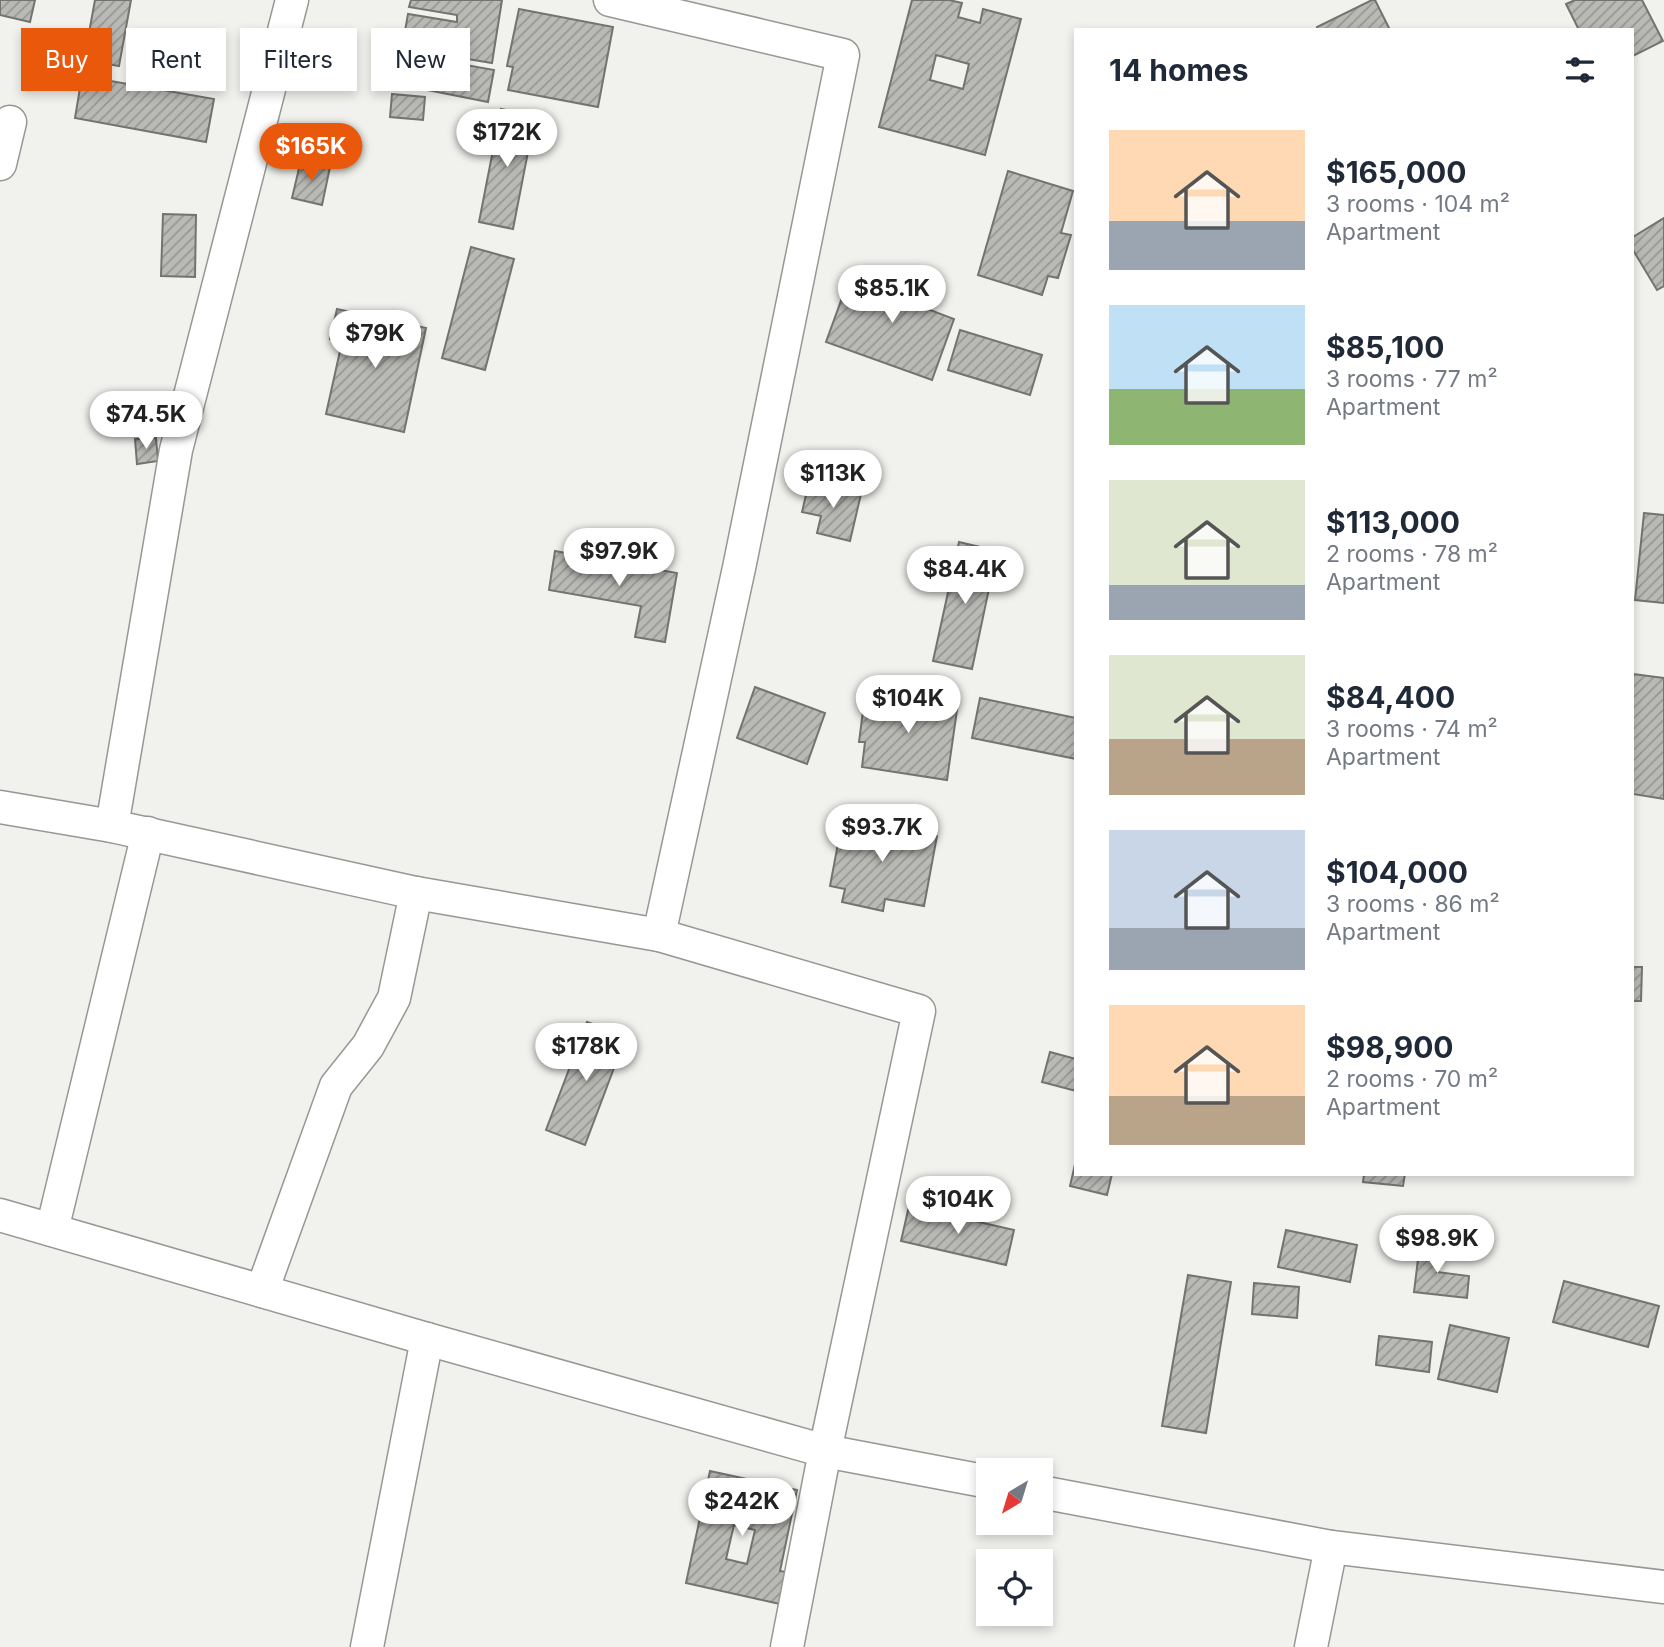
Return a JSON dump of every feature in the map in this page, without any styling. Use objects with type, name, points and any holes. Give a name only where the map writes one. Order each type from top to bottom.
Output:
[{"type":"street","points":[[112,826],[176,450],[292,0]]},
{"type":"street","points":[[610,0],[843,55],[738,568],[659,935]]},
{"type":"street","points":[[0,164],[10,122]]},
{"type":"street","points":[[0,807],[148,833],[416,894],[659,935],[919,1011],[825,1451],[787,1647]]},
{"type":"street","points":[[52,1230],[148,833]]},
{"type":"street","points":[[262,1291],[336,1086],[368,1046],[394,998],[416,894]]},
{"type":"street","points":[[0,1215],[825,1451],[976,1480]]},
{"type":"street","points":[[367,1647],[426,1339]]},
{"type":"street","points":[[1054,1494],[1331,1547],[1664,1587]]},
{"type":"street","points":[[1311,1647],[1331,1547]]},
{"type":"building","points":[[0,0],[35,0],[30,22],[0,15]]},
{"type":"building","points":[[95,0],[131,0],[119,66],[112,65],[112,28],[90,28]]},
{"type":"building","points":[[411,0],[502,0],[492,63],[470,59],[470,28],[406,28],[408,14],[457,22],[457,15],[409,7]]},
{"type":"building","points":[[912,0],[949,0],[962,3],[958,17],[980,23],[983,9],[1021,19],[985,155],[879,127]],"holes":[[[936,55],[969,64],[963,89],[930,80]]]},
{"type":"building","points":[[1375,0],[1389,28],[1317,28]]},
{"type":"building","points":[[1575,0],[1642,0],[1663,41],[1634,56],[1634,28],[1578,28],[1566,4]]},
{"type":"building","points":[[519,9],[613,27],[598,107],[508,90],[513,67],[507,66]]},
{"type":"building","points":[[470,66],[494,70],[488,102],[432,91],[470,91]]},
{"type":"building","points":[[112,81],[126,84],[126,91],[168,91],[214,99],[206,142],[75,118],[80,91],[112,91]]},
{"type":"building","points":[[392,94],[425,97],[423,120],[390,117]]},
{"type":"building","points":[[501,109],[535,116],[513,229],[479,222]]},
{"type":"building","points":[[301,160],[330,167],[322,205],[292,198]]},
{"type":"building","points":[[1008,171],[1073,191],[1061,233],[1071,235],[1058,278],[1048,276],[1042,295],[978,275]]},
{"type":"building","points":[[163,214],[196,215],[195,277],[161,276]]},
{"type":"building","points":[[1664,218],[1664,286],[1657,290],[1634,252],[1634,236]]},
{"type":"building","points":[[471,247],[514,259],[485,370],[442,358]]},
{"type":"building","points":[[890,275],[936,292],[930,310],[954,319],[932,380],[826,342],[850,276],[886,288]]},
{"type":"building","points":[[337,309],[426,328],[404,432],[326,414],[342,342],[330,339]]},
{"type":"building","points":[[960,330],[1042,355],[1030,395],[948,370]]},
{"type":"building","points":[[156,438],[158,461],[137,464],[135,439]]},
{"type":"building","points":[[809,482],[861,494],[850,541],[817,533],[821,516],[802,512]]},
{"type":"building","points":[[1644,513],[1664,515],[1664,603],[1635,600]]},
{"type":"building","points":[[959,542],[997,551],[972,669],[933,661]]},
{"type":"building","points":[[555,551],[677,573],[665,642],[635,637],[641,606],[549,590]]},
{"type":"building","points":[[1634,674],[1664,678],[1664,799],[1634,794]]},
{"type":"building","points":[[755,687],[825,713],[807,764],[737,738]]},
{"type":"building","points":[[873,690],[958,703],[947,780],[862,767],[865,742],[859,742],[864,703],[871,704]]},
{"type":"building","points":[[980,698],[1074,718],[1074,759],[972,738]]},
{"type":"building","points":[[843,817],[937,836],[924,906],[885,899],[883,911],[842,902],[845,889],[830,886]]},
{"type":"building","points":[[1634,967],[1642,967],[1641,1001],[1634,1001]]},
{"type":"building","points":[[587,1022],[626,1036],[585,1145],[546,1130]]},
{"type":"building","points":[[1050,1052],[1074,1058],[1074,1090],[1042,1082]]},
{"type":"building","points":[[1074,1169],[1074,1176],[1112,1176],[1107,1195],[1070,1186]]},
{"type":"building","points":[[1364,1176],[1405,1176],[1403,1186],[1363,1182]]},
{"type":"building","points":[[909,1206],[1014,1230],[1006,1265],[901,1241]]},
{"type":"building","points":[[1286,1230],[1357,1245],[1350,1282],[1278,1267]]},
{"type":"building","points":[[1420,1243],[1441,1245],[1437,1272],[1469,1276],[1467,1298],[1414,1292]]},
{"type":"building","points":[[1188,1275],[1231,1282],[1206,1433],[1162,1426]]},
{"type":"building","points":[[1564,1281],[1659,1306],[1648,1347],[1553,1322]]},
{"type":"building","points":[[1254,1283],[1299,1287],[1297,1318],[1252,1314]]},
{"type":"building","points":[[1450,1325],[1509,1338],[1497,1392],[1438,1379]]},
{"type":"building","points":[[1379,1336],[1432,1342],[1429,1372],[1376,1365]]},
{"type":"building","points":[[710,1471],[797,1490],[780,1571],[787,1572],[780,1604],[686,1583]],"holes":[[[734,1525],[755,1530],[747,1564],[726,1559]]]}]
